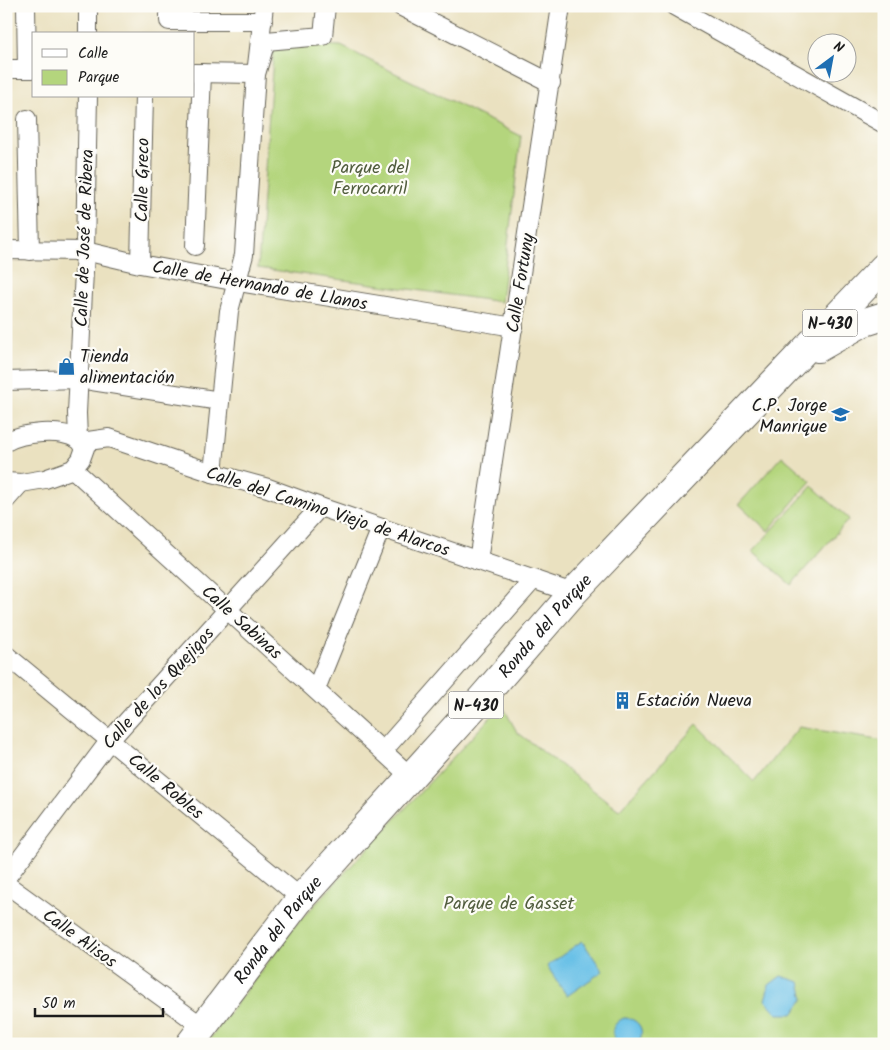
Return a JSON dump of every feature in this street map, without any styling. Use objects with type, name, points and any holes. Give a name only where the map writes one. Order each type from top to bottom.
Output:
[{"type":"highway","name":"Ronda del Parque","points":[[196,1036],[302,898],[573,593],[884,267]]},
{"type":"highway","name":"Ronda del Parque","points":[[777,379],[820,347],[862,323],[884,316]]},
{"type":"street","points":[[6,69],[30,69],[26,6]]},
{"type":"street","points":[[88,6],[88,32]]},
{"type":"street","points":[[169,6],[169,21],[216,13],[263,14],[256,74],[244,255],[229,311],[213,473]]},
{"type":"street","points":[[256,74],[266,41],[323,36],[326,6]]},
{"type":"street","points":[[400,6],[551,83]]},
{"type":"street","name":"Calle Fortuny","points":[[478,561],[561,6]]},
{"type":"street","points":[[676,7],[884,124]]},
{"type":"street","points":[[195,246],[198,73],[256,74]]},
{"type":"street","name":"Calle de José de Ribera","points":[[73,469],[81,459],[85,448],[79,440],[79,379],[85,251],[88,98]]},
{"type":"street","name":"Calle Greco","points":[[140,264],[144,98]]},
{"type":"street","points":[[27,119],[30,251]]},
{"type":"street","name":"Calle de Hernando de Llanos","points":[[6,250],[85,251],[140,264],[238,282],[514,327]]},
{"type":"street","points":[[6,381],[79,379],[220,401]]},
{"type":"street","points":[[6,442],[35,433],[59,433],[79,440]]},
{"type":"street","name":"Calle del Camino Viejo de Alarcos","points":[[79,440],[109,438],[213,473],[268,488],[573,593]]},
{"type":"street","points":[[6,500],[14,483],[45,479],[73,469]]},
{"type":"street","name":"Calle Sabinas","points":[[73,469],[411,777]]},
{"type":"street","name":"Calle de los Quejigos","points":[[6,878],[110,740],[320,507]]},
{"type":"street","points":[[316,689],[381,528]]},
{"type":"street","points":[[383,751],[534,579]]},
{"type":"street","name":"Calle Robles","points":[[6,655],[302,898]]},
{"type":"street","name":"Calle Alisos","points":[[6,884],[196,1036]]},
{"type":"green space","name":"Parque del Ferrocarril","points":[[274,43],[341,46],[521,136],[501,302],[258,268]]},
{"type":"green space","points":[[782,456],[811,481],[768,531],[739,504]]},
{"type":"green space","points":[[812,486],[849,519],[791,585],[753,551]]},
{"type":"green space","name":"Parque de Gasset","points":[[502,705],[517,732],[619,810],[697,724],[754,782],[799,727],[884,741],[884,1044],[206,1044],[294,927]]},
{"type":"water","points":[[582,941],[603,971],[567,996],[547,966]]},
{"type":"water","points":[[781,976],[800,982],[804,999],[793,1014],[778,1014],[765,1000],[769,985]]},
{"type":"water","points":[[624,1018],[634,1020],[640,1026],[641,1035],[637,1044],[618,1044],[613,1036],[614,1026]]},
{"type":"place","name":"Tienda alimentación","points":[[66,366]]},
{"type":"place","name":"C.P. Jorge Manrique","points":[[841,415]]},
{"type":"place","name":"Estación Nueva","points":[[622,700]]}]
